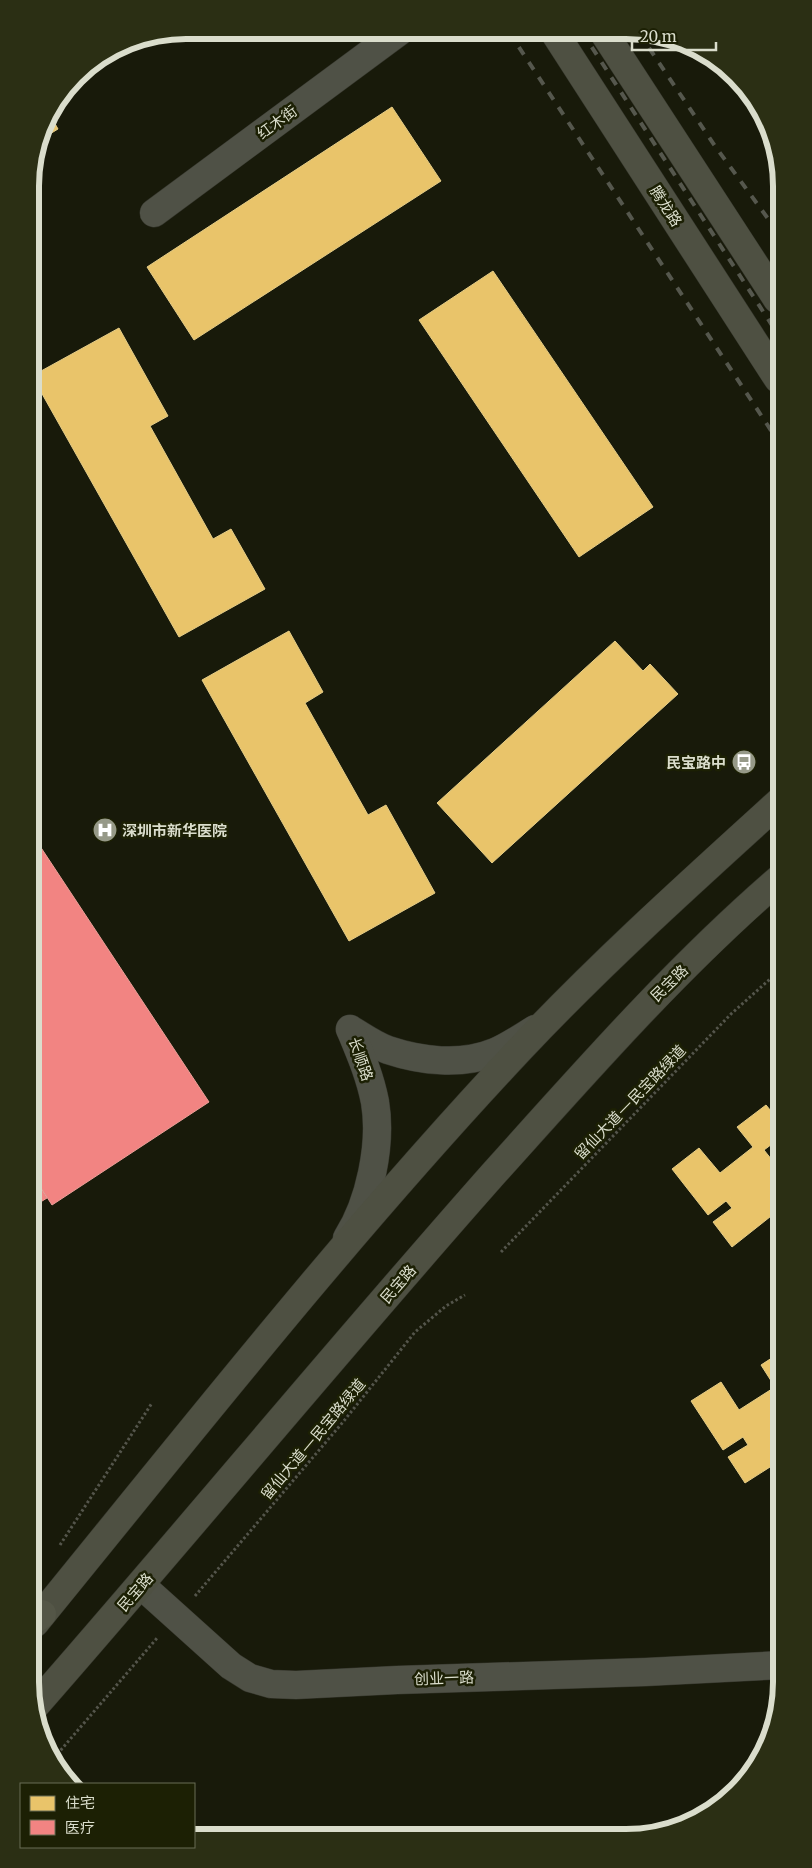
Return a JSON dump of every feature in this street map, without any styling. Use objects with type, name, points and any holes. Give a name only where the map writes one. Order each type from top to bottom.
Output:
[{"type":"main road","name":"腾龙路","points":[[559,39],[773,371]]},
{"type":"main road","points":[[608,39],[773,293]]},
{"type":"main road","points":[[39,1617],[333,1260],[431,1147],[616,951],[773,807]]},
{"type":"main road","name":"民宝路","points":[[40,1700],[141,1585],[433,1242],[554,1106],[657,994],[773,885]]},
{"type":"street","name":"红木街","points":[[154,213],[389,39]]},
{"type":"street","name":"长顺路","points":[[333,1260],[352,1230],[364,1200],[373,1172],[376,1133],[375,1102],[365,1066],[350,1029],[387,1050],[418,1058],[444,1061],[494,1053],[546,1023]]},
{"type":"street","name":"创业一路","points":[[141,1585],[231,1666],[250,1678],[271,1684],[296,1685],[773,1665]]},
{"type":"path","name":"留仙大道—民宝路绿道","points":[[501,1252],[731,1014],[773,976]]},
{"type":"path","name":"留仙大道—民宝路绿道","points":[[193,1598],[343,1422],[415,1332],[446,1306],[465,1295]]},
{"type":"path","points":[[56,1550],[152,1403]]},
{"type":"path","points":[[58,1755],[159,1636]]},
{"type":"building: 住宅","points":[[392,107],[441,181],[194,340],[147,267]]},
{"type":"building: 住宅","points":[[54,121],[58,129],[48,135]]},
{"type":"building: 住宅","points":[[493,271],[653,507],[579,557],[419,320]]},
{"type":"building: 住宅","points":[[119,328],[168,416],[150,426],[213,539],[231,529],[265,589],[179,637],[39,388],[39,372]]},
{"type":"building: 住宅","points":[[289,631],[323,692],[305,703],[368,815],[386,805],[435,893],[349,941],[202,680]]},
{"type":"building: 住宅","points":[[615,641],[643,671],[650,664],[678,694],[492,863],[437,803]]},
{"type":"building: 住宅","points":[[766,1105],[771,1111],[773,1109],[773,1143],[764,1150],[773,1161],[773,1215],[732,1247],[713,1222],[732,1208],[726,1201],[708,1215],[672,1169],[699,1148],[720,1173],[753,1147],[737,1127]]},
{"type":"building: 住宅","points":[[773,1357],[773,1384],[761,1365]]},
{"type":"building: 住宅","points":[[721,1382],[739,1410],[773,1388],[773,1465],[745,1483],[728,1457],[748,1445],[743,1437],[723,1450],[691,1401]]},
{"type":"building: 医疗","points":[[39,845],[209,1102],[52,1205],[39,1185]]},
{"type":"building: 医疗","points":[[39,1185],[47,1198],[39,1203]]},
{"type":"railway","points":[[514,39],[773,433]]},
{"type":"railway","points":[[587,39],[773,327]]},
{"type":"railway","points":[[644,40],[715,146],[773,226]]},
{"type":"railway","points":[[745,99],[756,117]]},
{"type":"place","name":"民宝路中","points":[[744,762]]},
{"type":"place","name":"深圳市新华医院","points":[[105,830]]}]
